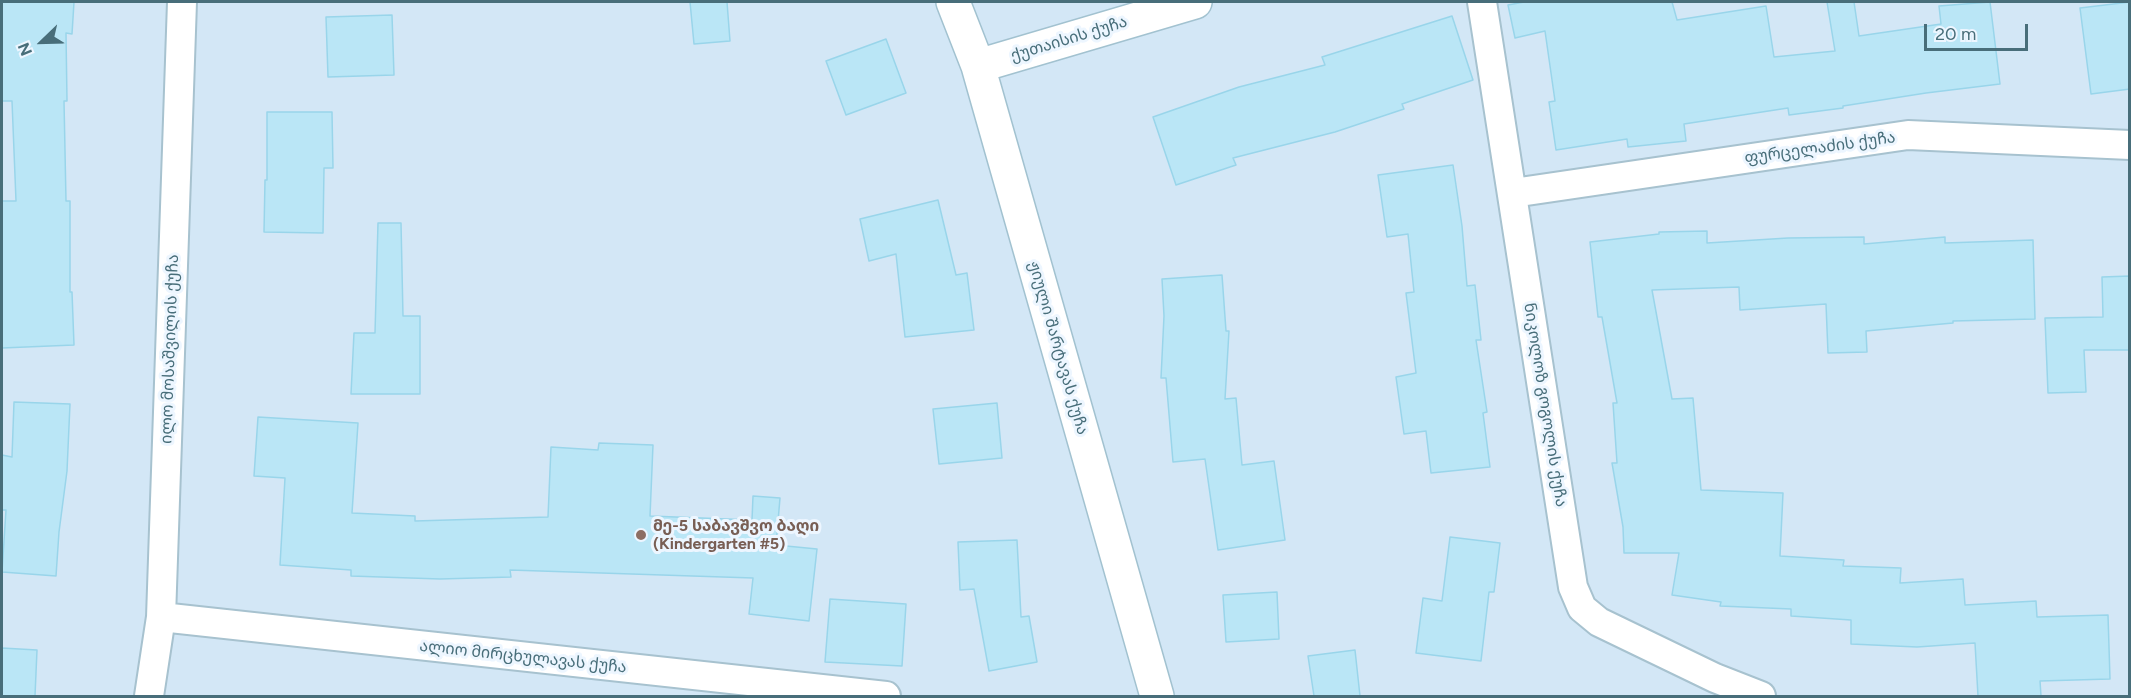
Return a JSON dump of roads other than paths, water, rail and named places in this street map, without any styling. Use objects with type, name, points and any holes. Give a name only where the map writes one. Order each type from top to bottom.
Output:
[{"type":"street","name":"ილო მოსაშვილის ქუჩა","points":[[149,696],[161,617],[182,2]]},
{"type":"street","name":"ჟიული შარტავას ქუჩა","points":[[953,2],[978,66],[1158,696]]},
{"type":"street","name":"ქუთაისის ქუჩა","points":[[978,66],[1195,2]]},
{"type":"street","name":"ნიკოლოზ გოგოლის ქუჩა","points":[[1482,2],[1573,587],[1582,608],[1599,622],[1715,678],[1761,696]]},
{"type":"street","name":"ფურცელაძის ქუჩა","points":[[1513,193],[1908,135],[2130,145]]},
{"type":"street","name":"ალიო მირცხულავას ქუჩა","points":[[161,617],[886,696]]},
{"type":"place","name":"მე-5 საბავშვო ბაღი (Kindergarten #5)","points":[[641,535]]}]
